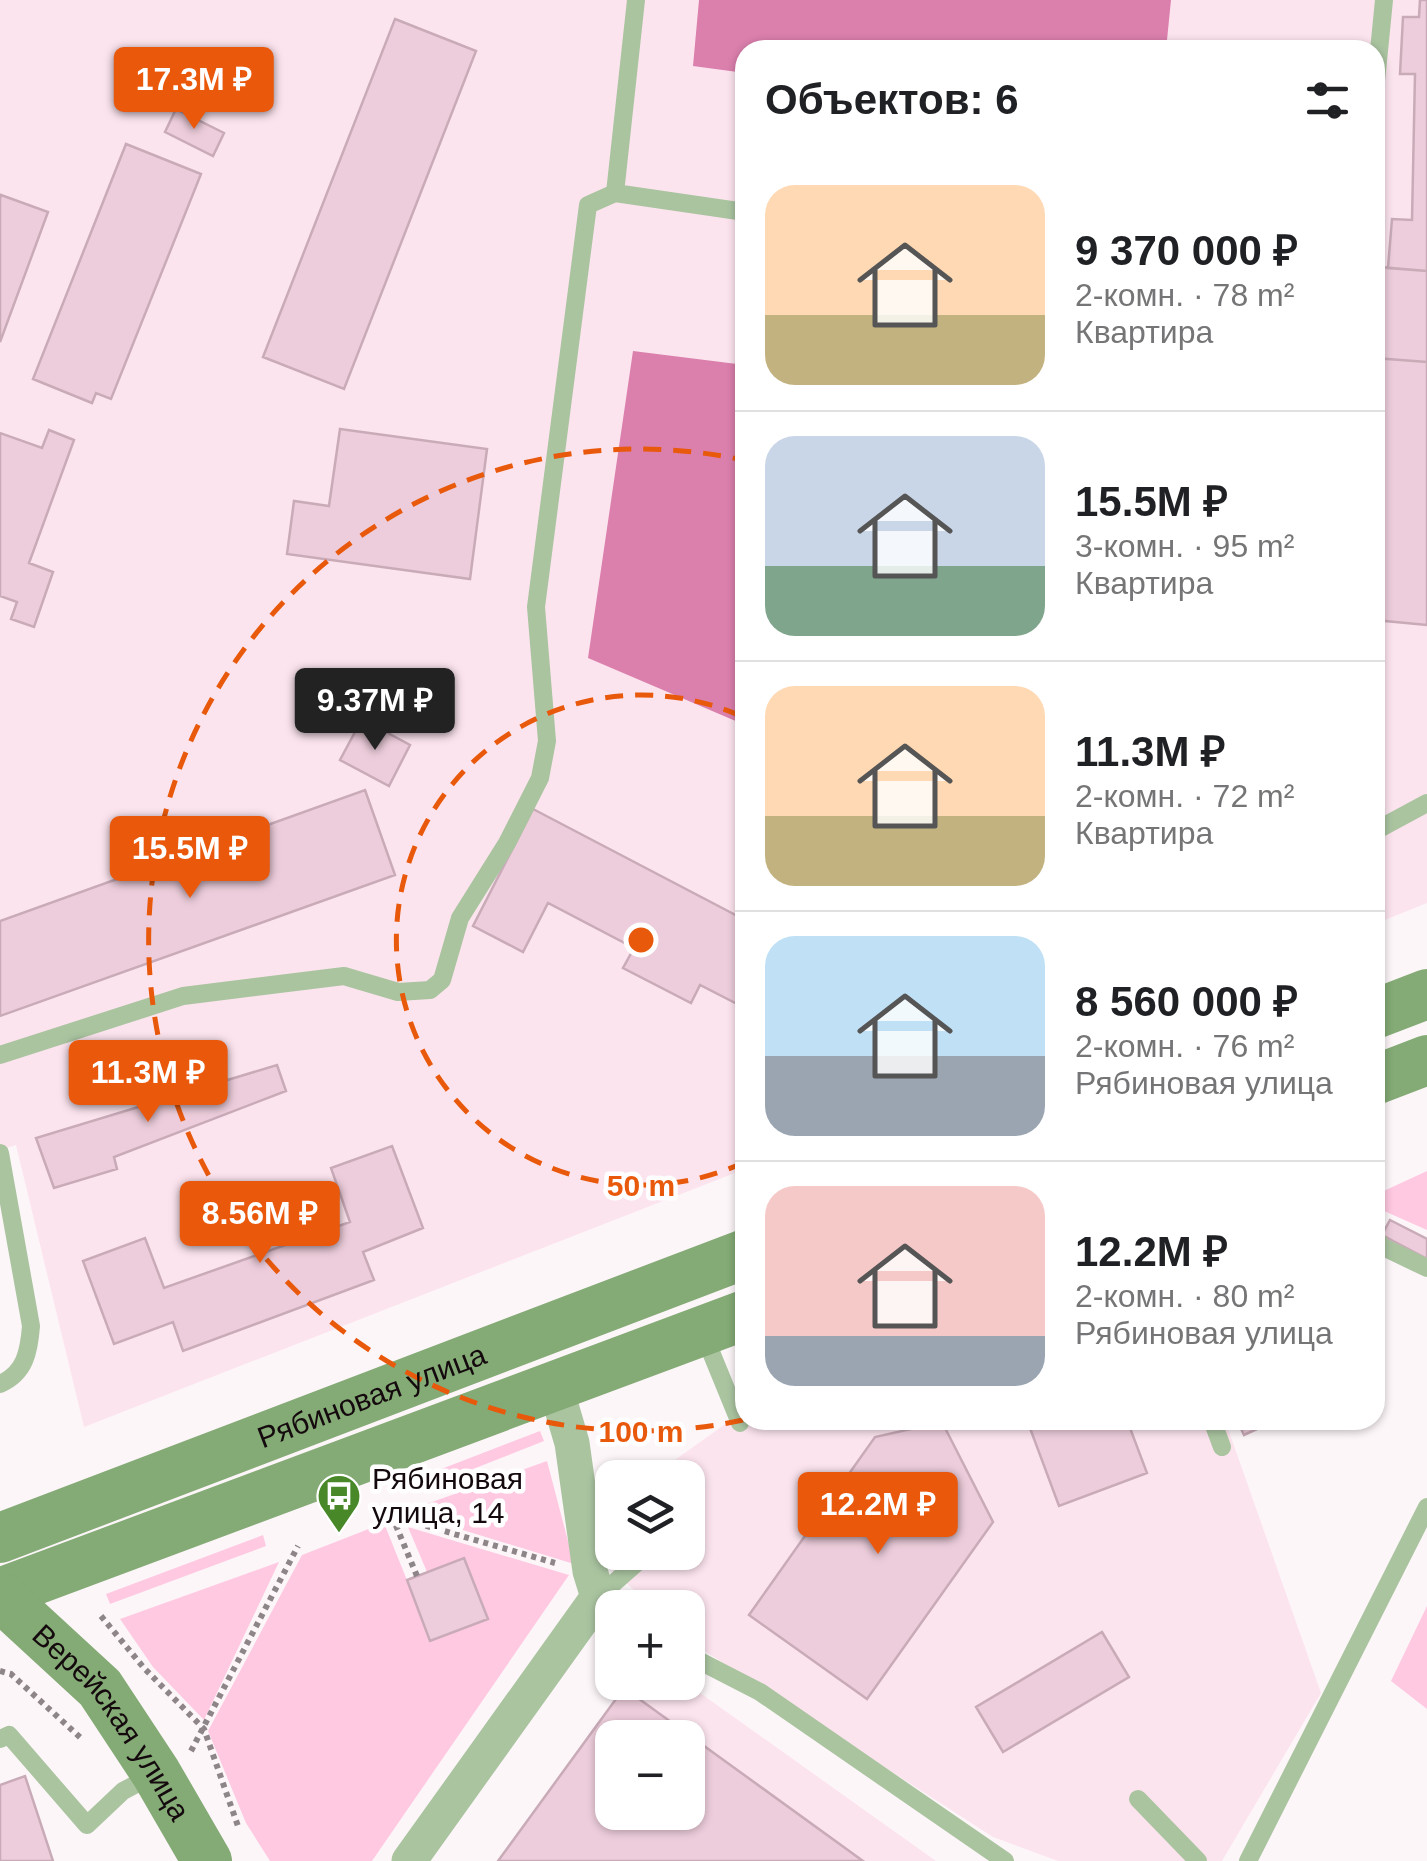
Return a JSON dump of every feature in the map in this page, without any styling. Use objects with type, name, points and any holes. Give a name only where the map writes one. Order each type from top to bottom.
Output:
[{"type":"main road","points":[[1385,1010],[1427,994]]},
{"type":"main road","points":[[1385,1076],[1427,1060]]},
{"type":"main road","name":"Рябиновая улица","points":[[0,1538],[735,1258]]},
{"type":"main road","name":"Рябиновая улица","points":[[0,1594],[724,1322]]},
{"type":"main road","name":"Верейская улица","points":[[0,1594],[100,1688],[139,1782],[223,1845]]},
{"type":"street","points":[[555,1385],[572,1443],[600,1590]]},
{"type":"street","points":[[409,1861],[595,1599]]},
{"type":"lane","points":[[614,193],[636,0]]},
{"type":"lane","points":[[1380,40],[1384,0]]},
{"type":"lane","points":[[0,1056],[183,996],[344,976],[398,992],[430,990],[442,980],[460,918],[507,843],[540,778],[544,760],[547,741],[536,607],[588,205],[614,193],[735,211]]},
{"type":"lane","points":[[1385,826],[1427,803]]},
{"type":"lane","points":[[0,1153],[31,1326],[29,1354],[14,1378],[0,1384]]},
{"type":"lane","points":[[1385,1248],[1427,1268]]},
{"type":"lane","points":[[724,1322],[735,1391]]},
{"type":"lane","points":[[1216,1430],[1222,1447]]},
{"type":"lane","points":[[1248,1861],[1427,1507]]},
{"type":"lane","points":[[602,1590],[627,1570]]},
{"type":"lane","points":[[705,1664],[760,1692],[1005,1861]]},
{"type":"lane","points":[[0,1738],[9,1734],[88,1825],[139,1782]]},
{"type":"lane","points":[[1138,1800],[1198,1861]]},
{"type":"path","points":[[417,1576],[391,1514],[595,1590]]},
{"type":"path","points":[[0,1672],[11,1674],[84,1742],[139,1782],[191,1751],[298,1546]]},
{"type":"path","points":[[101,1616],[144,1668],[204,1729],[223,1845]]},
{"type":"shaded area","points":[[0,0],[1427,0],[1427,903],[1385,920],[1385,40],[735,40],[735,1173],[84,1427],[16,1145],[0,1150]]},
{"type":"shaded area","points":[[699,0],[1171,0],[1167,40],[735,40],[735,72],[693,66]]},
{"type":"shaded area","points":[[633,351],[735,364],[735,721],[588,658]]},
{"type":"shaded area","points":[[1427,1171],[1427,1230],[1385,1211],[1385,1190]]},
{"type":"shaded area","points":[[735,1417],[735,1430],[1229,1430],[1321,1693],[1222,1861],[1058,1861],[993,1837],[705,1651],[705,1590],[634,1590],[612,1570],[705,1570],[705,1460],[675,1460]]},
{"type":"shaded area","points":[[540,1431],[544,1441],[422,1489],[418,1478]]},
{"type":"shaded area","points":[[547,1461],[574,1564],[404,1512]]},
{"type":"shaded area","points":[[384,1523],[431,1640],[488,1618],[464,1558],[427,1572],[408,1527],[569,1575],[372,1861],[270,1861],[246,1823],[208,1731],[302,1555]]},
{"type":"shaded area","points":[[263,1535],[266,1546],[110,1604],[106,1594]]},
{"type":"shaded area","points":[[279,1562],[204,1720],[153,1667],[120,1619]]},
{"type":"shaded area","points":[[1427,1606],[1427,1709],[1391,1681]]},
{"type":"shaded area","points":[[705,1697],[936,1861],[498,1861],[595,1726],[595,1830],[705,1830],[705,1720],[600,1720],[614,1700],[705,1700]]},
{"type":"building","points":[[1420,0],[1427,0],[1427,271],[1388,268],[1392,219],[1412,220],[1415,74],[1400,74],[1403,17],[1419,17]]},
{"type":"building","points":[[395,19],[476,51],[344,389],[263,357]]},
{"type":"building","points":[[176,109],[224,133],[213,156],[165,132]]},
{"type":"building","points":[[126,144],[201,174],[111,399],[96,393],[92,403],[33,379]]},
{"type":"building","points":[[1,195],[48,212],[0,342],[0,199]]},
{"type":"building","points":[[1385,267],[1427,271],[1427,362],[1385,359]]},
{"type":"building","points":[[1385,359],[1427,362],[1427,625],[1385,621]]},
{"type":"building","points":[[340,429],[487,449],[470,579],[287,554],[294,501],[329,506]]},
{"type":"building","points":[[49,430],[74,440],[29,563],[53,572],[34,627],[11,619],[17,602],[0,596],[0,433],[42,448]]},
{"type":"building","points":[[362,719],[410,745],[389,786],[340,760]]},
{"type":"building","points":[[365,790],[395,875],[0,1016],[0,921]]},
{"type":"building","points":[[533,809],[735,915],[735,1003],[700,985],[691,1003],[623,968],[634,948],[548,903],[523,952],[473,926]]},
{"type":"building","points":[[277,1065],[286,1091],[114,1157],[117,1169],[54,1188],[36,1138]]},
{"type":"building","points":[[392,1146],[423,1228],[363,1252],[374,1280],[183,1351],[173,1322],[114,1344],[83,1261],[145,1238],[164,1288],[350,1222],[331,1168]]},
{"type":"building","points":[[1390,1220],[1427,1239],[1427,1259],[1385,1237]]},
{"type":"building","points":[[906,1430],[946,1430],[993,1522],[867,1699],[749,1615],[875,1437]]},
{"type":"building","points":[[1031,1430],[1131,1430],[1147,1473],[1059,1506]]},
{"type":"building","points":[[464,1558],[488,1619],[430,1641],[407,1580]]},
{"type":"building","points":[[1102,1632],[1129,1677],[1003,1752],[976,1707]]},
{"type":"building","points":[[615,1700],[641,1700],[668,1720],[601,1720]]},
{"type":"building","points":[[595,1728],[595,1830],[705,1830],[705,1747],[863,1861],[498,1861]]},
{"type":"building","points":[[25,1776],[53,1861],[0,1861],[0,1785]]},
{"type":"place","name":"Рябиновая улица, 14","points":[[339,1534]]}]
